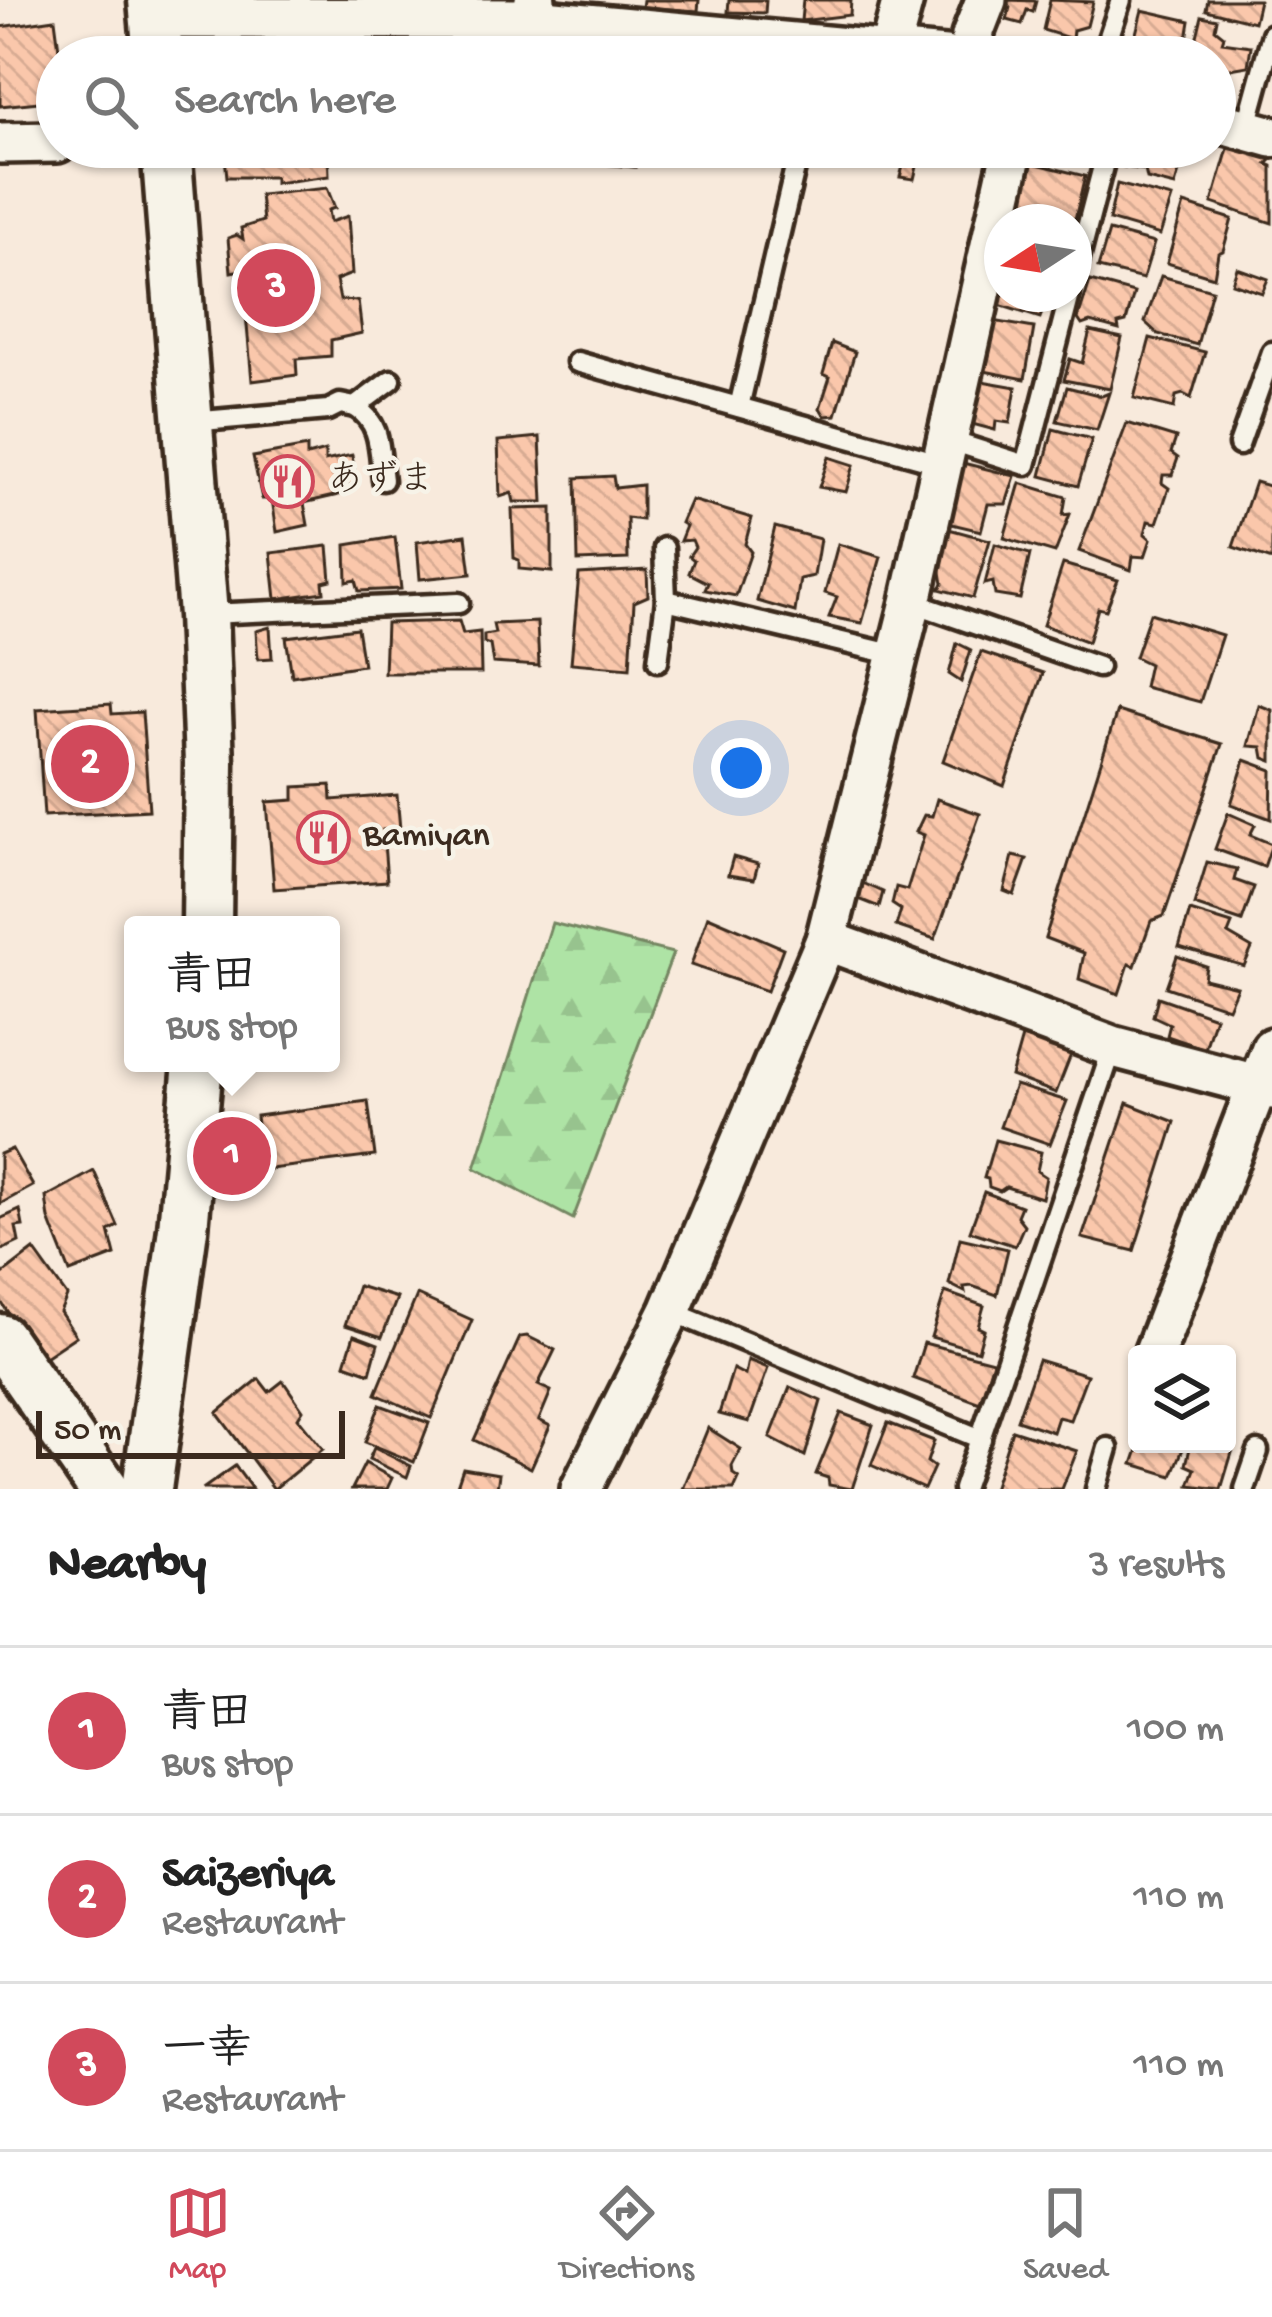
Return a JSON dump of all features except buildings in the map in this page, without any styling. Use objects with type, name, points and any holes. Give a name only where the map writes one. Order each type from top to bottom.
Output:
[{"type":"street","points":[[893,36],[903,0]]},
{"type":"street","points":[[972,36],[986,0]]},
{"type":"street","points":[[155,25],[450,27],[528,19],[684,36]]},
{"type":"street","points":[[0,143],[36,142]]},
{"type":"street","points":[[168,168],[203,615],[209,763],[207,916]]},
{"type":"street","points":[[581,1489],[670,1311],[826,940],[911,602],[1008,168]]},
{"type":"street","points":[[826,940],[1113,1047],[1267,1074],[1158,1345]]},
{"type":"street","points":[[147,1489],[183,1229],[197,1072]]},
{"type":"street","points":[[0,1339],[104,1489]]},
{"type":"lane","points":[[1109,36],[1121,0]]},
{"type":"lane","points":[[1244,129],[1272,34]]},
{"type":"lane","points":[[739,407],[795,168]]},
{"type":"lane","points":[[1092,209],[1103,168]]},
{"type":"lane","points":[[577,362],[739,407],[1026,465],[1065,312]]},
{"type":"lane","points":[[1239,445],[1272,352]]},
{"type":"lane","points":[[355,407],[391,380]]},
{"type":"lane","points":[[190,422],[328,410],[340,404],[355,407],[368,415],[377,430],[383,480]]},
{"type":"lane","points":[[658,662],[666,600],[664,548]]},
{"type":"lane","points":[[666,600],[896,656]]},
{"type":"lane","points":[[911,602],[1098,667]]},
{"type":"lane","points":[[203,615],[459,603]]},
{"type":"lane","points":[[963,1489],[1113,1047]]},
{"type":"lane","points":[[670,1311],[981,1439]]},
{"type":"lane","points":[[1096,1489],[1108,1448]]},
{"type":"lane","points":[[1245,1489],[1258,1451]]},
{"type":"green space","points":[[552,923],[673,953],[573,1219],[475,1168]]},
{"type":"place","name":"一幸","points":[[276,288]]},
{"type":"place","name":"あずま","points":[[288,482]]},
{"type":"place","name":"Saizeriya","points":[[90,764]]},
{"type":"place","name":"Bamiyan","points":[[324,837]]},
{"type":"place","name":"青田","points":[[232,1156]]}]
